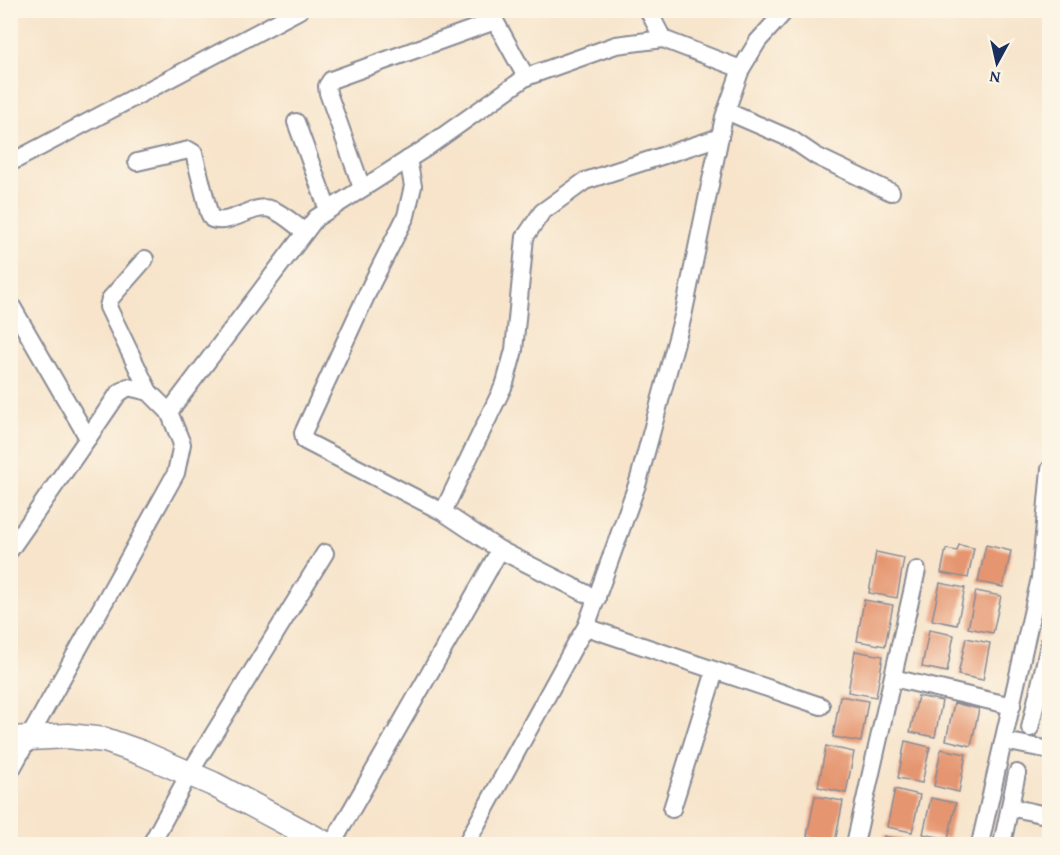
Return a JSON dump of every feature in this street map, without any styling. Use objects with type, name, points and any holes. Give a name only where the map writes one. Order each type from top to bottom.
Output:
[{"type":"street","points":[[10,163],[300,10]]},
{"type":"street","points":[[648,10],[663,39]]},
{"type":"street","points":[[466,844],[586,627],[597,599],[638,482],[683,315],[726,111],[741,69],[758,41],[786,10]]},
{"type":"street","points":[[362,188],[328,93],[327,86],[331,80],[492,16],[526,77]]},
{"type":"street","points":[[169,412],[316,218],[408,159],[526,77],[616,45],[663,39],[741,69]]},
{"type":"street","points":[[726,111],[785,135],[816,156],[891,192]]},
{"type":"street","points":[[296,122],[328,210]]},
{"type":"street","points":[[443,512],[505,383],[514,350],[525,237],[542,212],[585,181],[720,137]]},
{"type":"street","points":[[137,162],[189,150],[194,153],[212,219],[221,221],[260,209],[269,209],[305,232]]},
{"type":"street","points":[[408,159],[413,186],[406,216],[372,283],[303,433],[303,438],[443,512],[500,550],[597,599]]},
{"type":"street","points":[[10,772],[21,737],[176,473],[182,444],[169,412],[149,392],[108,308],[110,299],[145,259]]},
{"type":"street","points":[[10,303],[88,438]]},
{"type":"street","points":[[10,550],[118,394],[128,387],[149,392]]},
{"type":"street","points":[[980,844],[1043,563],[1050,469]]},
{"type":"street","points":[[332,844],[500,550]]},
{"type":"street","points":[[151,844],[189,774],[326,553]]},
{"type":"street","points":[[855,844],[917,570]]},
{"type":"street","points":[[586,627],[821,706]]},
{"type":"street","points":[[1030,728],[1046,678],[1050,641]]},
{"type":"street","points":[[672,809],[715,670]]},
{"type":"street","points":[[893,678],[1012,706]]},
{"type":"street","points":[[21,737],[68,736],[105,740],[213,784],[326,844]]},
{"type":"street","points":[[1004,741],[1050,750]]},
{"type":"street","points":[[1002,844],[1017,773]]},
{"type":"street","points":[[1010,807],[1050,816]]},
{"type":"building","points":[[959,545],[974,548],[968,578],[941,573],[946,549],[957,551]]},
{"type":"building","points":[[986,545],[1011,551],[1003,587],[978,582]]},
{"type":"building","points":[[876,552],[904,558],[897,598],[869,593]]},
{"type":"building","points":[[940,583],[965,588],[957,625],[932,620]]},
{"type":"building","points":[[976,591],[1001,596],[993,633],[968,628]]},
{"type":"building","points":[[864,600],[893,605],[885,646],[857,641]]},
{"type":"building","points":[[929,630],[954,635],[947,672],[922,667]]},
{"type":"building","points":[[966,638],[990,643],[983,680],[958,675]]},
{"type":"building","points":[[855,651],[883,656],[876,697],[848,692]]},
{"type":"building","points":[[840,696],[868,701],[861,742],[833,737]]},
{"type":"building","points":[[918,696],[942,701],[935,737],[910,732]]},
{"type":"building","points":[[954,703],[979,709],[971,746],[946,740]]},
{"type":"building","points":[[905,741],[930,747],[922,783],[898,778]]},
{"type":"building","points":[[826,746],[854,752],[846,793],[818,787]]},
{"type":"building","points":[[941,749],[966,754],[959,792],[934,786]]},
{"type":"building","points":[[895,789],[920,795],[912,832],[887,827]]},
{"type":"building","points":[[815,796],[843,801],[835,842],[807,836]]},
{"type":"building","points":[[931,798],[956,803],[948,839],[923,834]]},
{"type":"building","points":[[884,836],[909,841],[909,844],[882,844]]}]
